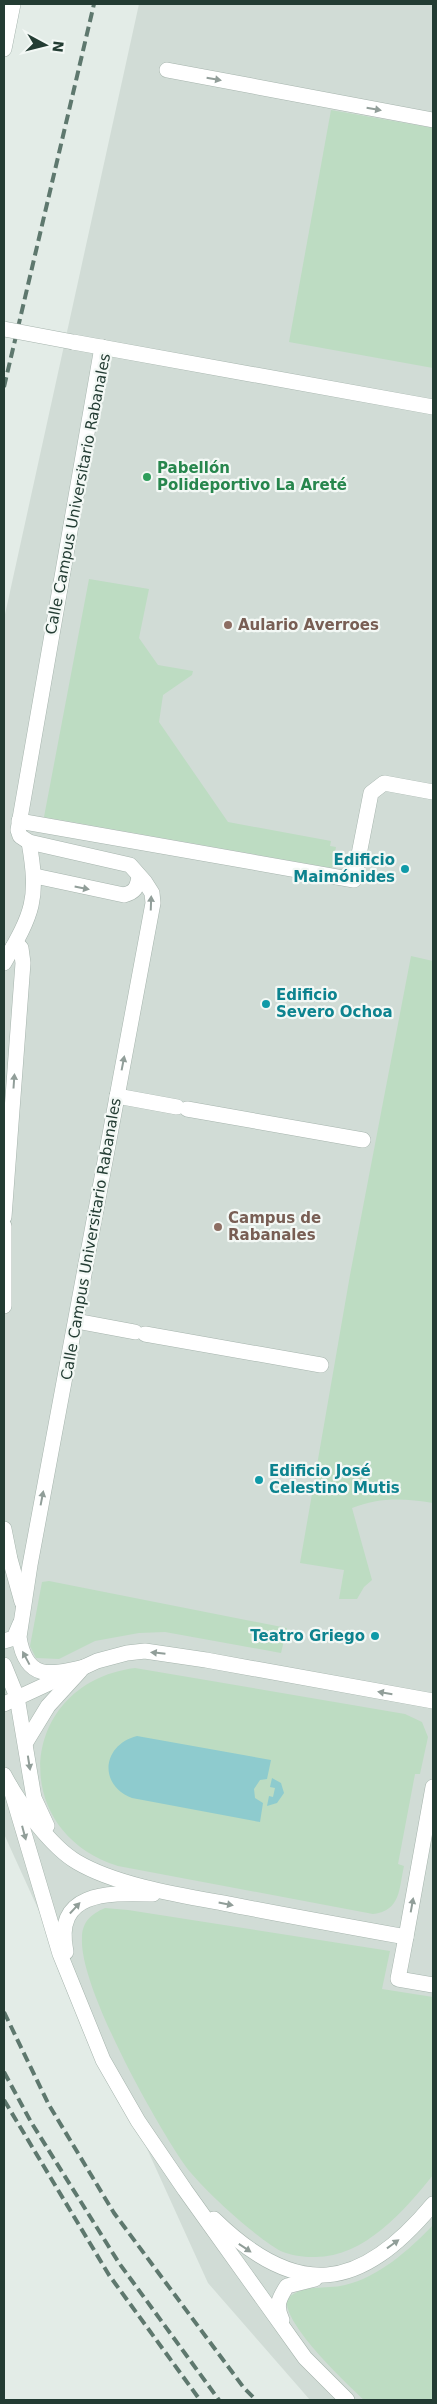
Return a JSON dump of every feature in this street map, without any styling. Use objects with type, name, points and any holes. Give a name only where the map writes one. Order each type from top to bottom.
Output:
[{"type":"street","points":[[4,49],[13,4]]},
{"type":"street","points":[[166,70],[433,120]]},
{"type":"street","points":[[4,329],[102,347]]},
{"type":"street","name":"Calle Campus Universitario Rabanales","points":[[19,821],[102,347],[433,407]]},
{"type":"street","points":[[4,963],[28,920],[33,904],[35,876],[29,842],[20,836],[19,821],[354,880],[371,792],[384,783],[433,792]]},
{"type":"street","name":"Calle Campus Universitario Rabanales","points":[[29,842],[130,865],[152,893],[152,903],[19,1637],[21,1648],[32,1668],[48,1674],[84,1667]]},
{"type":"street","points":[[35,876],[124,895],[132,892],[137,887],[139,877]]},
{"type":"street","points":[[4,1216],[23,963],[21,948],[18,945],[13,947]]},
{"type":"street","points":[[117,1096],[363,1140]]},
{"type":"street","points":[[4,1226],[4,1306]]},
{"type":"street","points":[[76,1322],[321,1365]]},
{"type":"street","name":"Calle Campus Universitario Rabanales","points":[[4,1529],[22,1613],[14,1638],[4,1641]]},
{"type":"street","name":"Calle Campus Universitario Rabanales","points":[[10,1701],[110,1656],[127,1653],[164,1653],[433,1702]]},
{"type":"street","points":[[4,1665],[10,1701],[26,1742],[34,1798],[54,1841]]},
{"type":"street","name":"Calle Campus Universitario Rabanales","points":[[26,1742],[48,1706],[84,1667]]},
{"type":"street","points":[[7,1781],[32,1816],[54,1841],[75,1861],[92,1870],[179,1895],[406,1937]]},
{"type":"street","points":[[7,1781],[60,1954],[103,2060],[138,2121],[287,2333],[305,2358],[347,2400]]},
{"type":"street","points":[[433,1788],[398,1979],[433,1985]]},
{"type":"street","points":[[74,1988],[64,1945],[65,1925],[69,1914],[78,1904],[90,1897],[112,1894],[179,1895]]},
{"type":"street","points":[[185,2190],[238,2242],[265,2261],[281,2269],[307,2276],[331,2275]]},
{"type":"street","points":[[287,2333],[278,2312],[278,2300],[287,2286],[349,2270],[365,2263],[398,2240],[433,2204]]},
{"type":"shaded area","name":"Campus de Rabanales","points":[[139,4],[433,4],[433,2400],[310,2400],[208,2283],[4,1834],[4,619]]},
{"type":"green space","points":[[331,110],[433,128],[433,368],[289,342]]},
{"type":"green space","points":[[89,579],[149,589],[139,638],[158,665],[193,671],[192,675],[163,695],[159,722],[228,822],[331,841],[330,846],[336,847],[332,868],[44,817]]},
{"type":"green space","points":[[411,956],[433,961],[433,1503],[412,1500],[382,1500],[352,1508],[372,1580],[364,1587],[357,1599],[339,1599],[344,1570],[300,1563],[350,1275]]},
{"type":"green space","points":[[49,1581],[287,1628],[281,1653],[165,1632],[139,1633],[95,1641],[59,1659],[36,1658],[30,1646],[42,1582]]},
{"type":"green space","points":[[135,1668],[405,1714],[422,1722],[428,1737],[420,1774],[415,1774],[398,1864],[404,1866],[394,1903],[382,1912],[373,1914],[118,1866],[82,1848],[57,1822],[43,1792],[41,1760],[49,1728],[67,1700],[96,1679]]},
{"type":"green space","points":[[105,1908],[390,1951],[382,1989],[433,1997],[433,2175],[409,2203],[381,2230],[348,2250],[331,2256],[312,2257],[289,2254],[272,2246],[260,2237],[230,2212],[192,2174],[171,2144],[138,2087],[105,2020],[93,1988],[84,1960],[82,1932],[88,1919]]},
{"type":"green space","points":[[433,2225],[433,2400],[364,2400],[317,2353],[305,2338],[288,2310],[287,2300],[299,2291],[345,2285],[370,2276],[404,2253]]},
{"type":"water","points":[[137,1736],[271,1760],[267,1779],[260,1780],[254,1789],[255,1798],[263,1803],[260,1822],[132,1798],[121,1792],[109,1775],[111,1756],[125,1741]]},
{"type":"water","points":[[272,1778],[281,1783],[284,1793],[277,1803],[267,1806],[269,1796],[273,1797],[275,1788],[270,1787]]},
{"type":"railway","points":[[4,387],[94,4]]},
{"type":"railway","points":[[4,2012],[49,2105],[114,2213],[244,2388],[256,2400]]},
{"type":"railway","points":[[4,2072],[31,2122],[119,2263],[219,2400]]},
{"type":"railway","points":[[4,2100],[109,2275],[200,2400]]},
{"type":"place","name":"Pabellón Polideportivo La Areté","points":[[147,477]]},
{"type":"place","name":"Aulario Averroes","points":[[228,625]]},
{"type":"place","name":"Edificio Maimónides","points":[[405,869]]},
{"type":"place","name":"Edificio Severo Ochoa","points":[[266,1004]]},
{"type":"place","name":"Campus de Rabanales","points":[[218,1227]]},
{"type":"place","name":"Edificio José Celestino Mutis","points":[[259,1480]]},
{"type":"place","name":"Teatro Griego","points":[[375,1636]]}]
